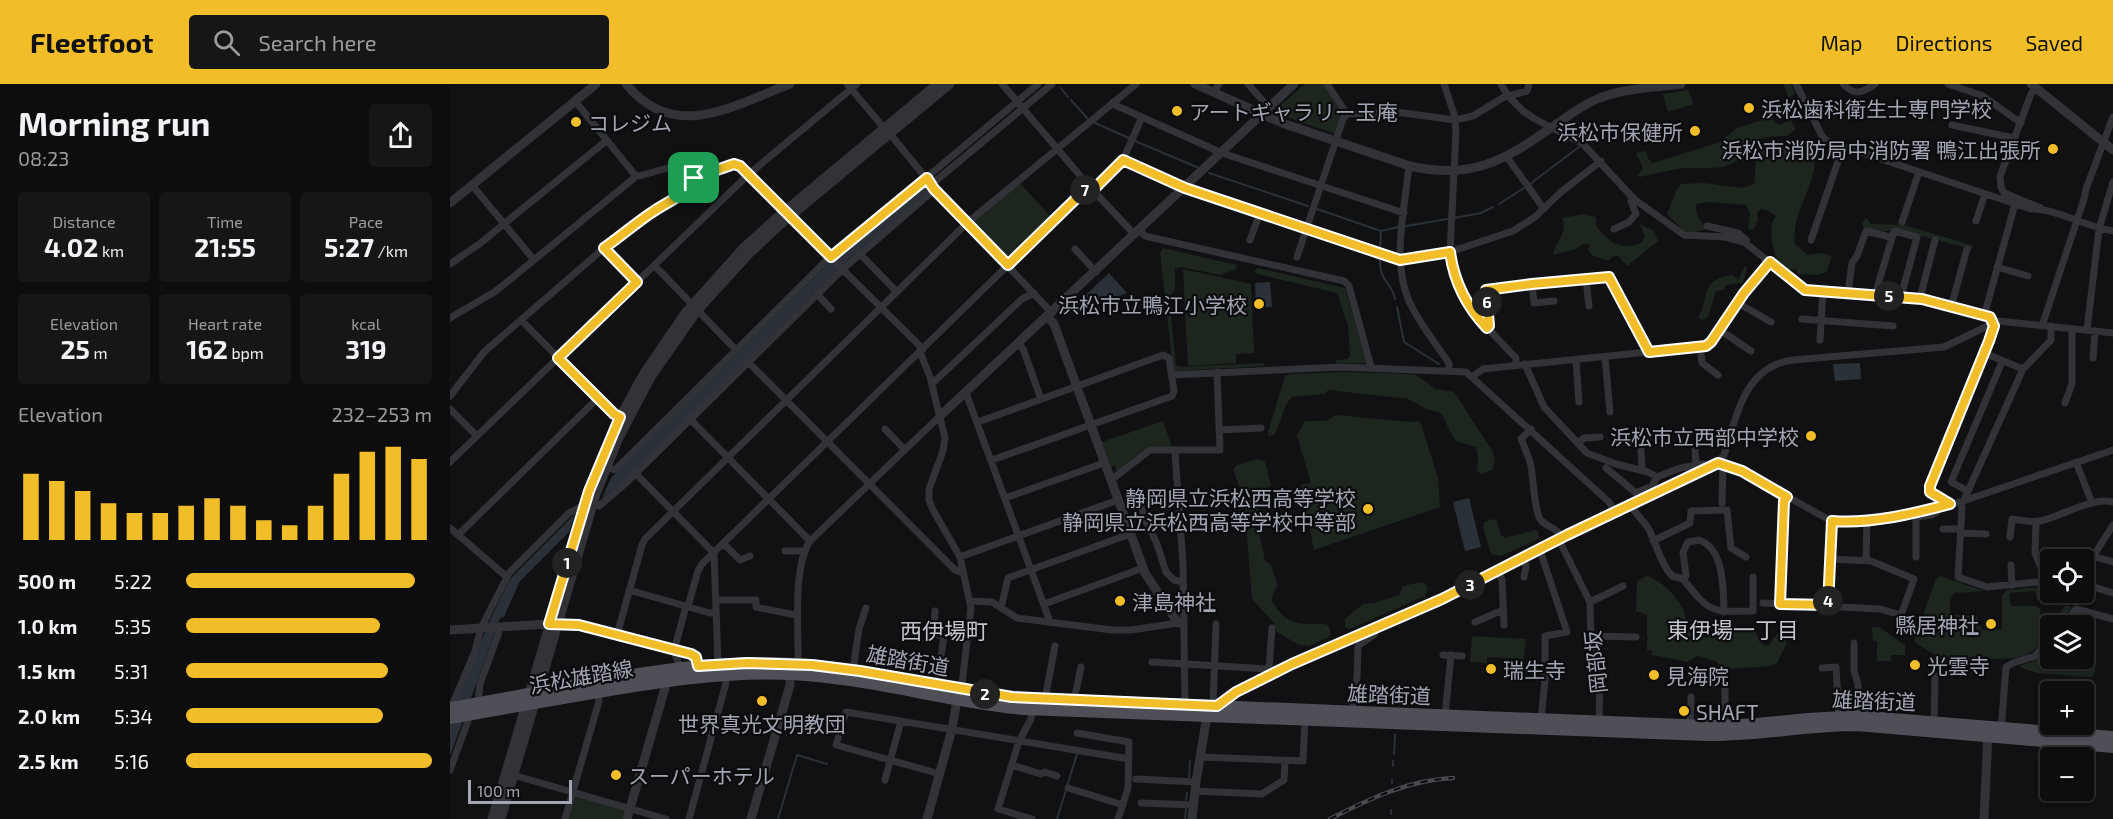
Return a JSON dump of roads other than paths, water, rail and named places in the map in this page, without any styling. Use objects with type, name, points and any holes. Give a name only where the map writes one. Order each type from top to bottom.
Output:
[{"type":"main road","name":"雄踏街道","points":[[698,666],[720,671],[793,667],[853,670],[937,685],[997,706],[1032,709],[1352,712],[1690,726],[1725,726],[1857,717],[1934,722],[2113,747]]},
{"type":"main road","name":"浜松雄踏線","points":[[451,710],[531,699],[698,666]]},
{"type":"main road","name":"雄踏街道","points":[[793,667],[843,679],[958,694],[1185,705],[1305,720],[1717,735],[1857,725],[2113,737]]},
{"type":"main road","name":"浜松雄踏線","points":[[531,699],[598,692],[720,671]]},
{"type":"street","points":[[450,203],[596,84]]},
{"type":"street","points":[[626,84],[652,108],[671,115],[690,117],[710,114],[790,84]]},
{"type":"street","points":[[887,131],[937,84]]},
{"type":"street","points":[[492,819],[531,699],[599,464],[620,417],[656,354],[695,307],[787,214],[887,131],[950,84]]},
{"type":"street","points":[[1002,84],[1091,188],[1138,233],[1344,281],[1349,286],[1371,367]]},
{"type":"street","points":[[589,504],[599,506],[635,473],[842,268],[1038,84]]},
{"type":"street","points":[[606,467],[615,470],[832,257],[931,184],[1052,84]]},
{"type":"street","points":[[617,634],[643,542],[967,224],[1136,84]]},
{"type":"street","points":[[1196,84],[1217,88],[1336,141],[1410,166],[1454,171],[1484,166],[1507,157],[1595,100],[1642,86],[1681,84]]},
{"type":"street","points":[[1248,84],[1266,111]]},
{"type":"street","points":[[751,819],[790,685],[804,551],[810,541],[1294,84]]},
{"type":"street","points":[[1327,84],[1347,114]]},
{"type":"street","points":[[1444,84],[1455,120],[1450,252],[1453,268],[1461,292],[1474,313],[1515,358],[1516,365]]},
{"type":"street","points":[[1501,84],[1509,96],[1529,116],[1580,142],[1634,198],[1684,235],[1731,238],[1745,243],[1802,288],[1920,298],[1990,317],[1994,326],[1930,486],[1930,492],[1950,504]]},
{"type":"street","points":[[1297,257],[1343,119],[1347,114],[1396,112],[1455,120],[1477,114],[1509,96],[1527,91],[1529,84]]},
{"type":"street","points":[[1796,84],[1824,139],[2015,204],[2031,209],[2043,209]]},
{"type":"street","points":[[1843,84],[1856,93],[1863,92],[1875,84]]},
{"type":"street","points":[[1948,84],[1983,96],[2021,123]]},
{"type":"street","points":[[450,462],[749,174],[852,86],[931,184],[1034,293],[1050,315],[1148,580],[1181,623]]},
{"type":"street","points":[[2113,150],[2033,86],[2021,123],[2000,171],[2002,190],[2043,209],[2099,229],[2113,231]]},
{"type":"street","points":[[575,101],[635,175],[642,176],[671,167],[694,178]]},
{"type":"street","points":[[1113,102],[1115,105],[1222,153],[1404,213]]},
{"type":"street","points":[[720,671],[690,673],[679,668],[674,651],[699,567],[1008,265],[1123,160],[1142,117]]},
{"type":"street","points":[[2042,326],[2086,189],[2113,117]]},
{"type":"street","points":[[1952,125],[2014,138]]},
{"type":"street","points":[[450,264],[504,224],[606,141]]},
{"type":"street","points":[[1811,240],[1843,147]]},
{"type":"street","points":[[1507,157],[1544,209]]},
{"type":"street","points":[[1123,160],[1185,188],[1400,260],[1450,252],[1513,231],[1528,222],[1567,187],[1601,162]]},
{"type":"street","points":[[450,396],[481,355],[604,248],[656,209],[675,199],[689,187],[694,178],[734,164],[740,166],[881,307],[921,351],[931,382],[944,431],[944,445],[931,483],[929,500],[960,557],[970,601],[970,626],[962,684],[952,729],[927,819]]},
{"type":"street","points":[[1410,166],[1400,260],[1403,282],[1409,301],[1449,363],[1449,370]]},
{"type":"street","points":[[1902,222],[1919,172]]},
{"type":"street","points":[[450,318],[496,291],[635,175]]},
{"type":"street","points":[[2093,358],[2091,331],[2099,229],[2113,182]]},
{"type":"street","points":[[472,185],[534,260]]},
{"type":"street","points":[[1976,221],[1985,194]]},
{"type":"street","points":[[1614,229],[1629,222],[1636,214],[1631,204],[1634,198]]},
{"type":"street","points":[[1984,316],[2015,204]]},
{"type":"street","points":[[1250,240],[1260,213]]},
{"type":"street","points":[[1707,226],[1738,233],[1746,240],[1745,243]]},
{"type":"street","points":[[1848,293],[1852,262],[1857,256],[1866,231],[1890,237]]},
{"type":"street","points":[[1875,295],[1890,237],[1894,231],[1917,237],[1901,297]]},
{"type":"street","points":[[1920,298],[1935,240]]},
{"type":"street","points":[[604,248],[637,282]]},
{"type":"street","points":[[1075,249],[1096,272]]},
{"type":"street","points":[[1951,307],[1967,249]]},
{"type":"street","points":[[859,253],[897,292]]},
{"type":"street","points":[[1473,376],[1481,369],[1709,345],[1770,262]]},
{"type":"street","points":[[654,266],[736,350]]},
{"type":"street","points":[[1997,267],[2028,276]]},
{"type":"street","points":[[1487,328],[1489,326],[1486,290],[1609,277],[1649,352]]},
{"type":"street","points":[[1586,279],[1589,306]]},
{"type":"street","points":[[1532,284],[1533,303],[1554,301]]},
{"type":"street","points":[[1820,340],[1823,291]]},
{"type":"street","points":[[931,382],[935,381],[1022,299],[1034,293]]},
{"type":"street","points":[[817,294],[831,309]]},
{"type":"street","points":[[1738,303],[1771,322]]},
{"type":"street","points":[[451,710],[483,628],[507,577],[569,513],[589,504],[597,494],[606,467],[644,389],[695,307]]},
{"type":"street","points":[[1802,319],[1893,326]]},
{"type":"street","points":[[521,320],[614,414],[620,417]]},
{"type":"street","points":[[1722,502],[1721,463],[1746,391],[1758,376],[1774,365],[1801,359],[1944,347],[1992,322],[2002,321],[2113,333]]},
{"type":"street","points":[[2040,584],[2030,582],[1987,587],[1958,577],[1962,501],[2023,369],[2051,340],[2051,326]]},
{"type":"street","points":[[2065,403],[2072,384],[2072,329]]},
{"type":"street","points":[[1720,330],[1751,351]]},
{"type":"street","points":[[1019,344],[1023,349],[1041,399]]},
{"type":"street","points":[[1700,347],[1702,363],[1718,375]]},
{"type":"street","points":[[1984,353],[2023,369]]},
{"type":"street","points":[[978,422],[1163,355],[1169,358],[1174,391],[1172,396],[992,460]]},
{"type":"street","points":[[1605,357],[1610,412]]},
{"type":"street","points":[[1576,360],[1580,402]]},
{"type":"street","points":[[748,362],[954,569],[963,572]]},
{"type":"street","points":[[1968,492],[1951,482],[2002,362]]},
{"type":"street","points":[[1526,364],[1544,407],[1587,453],[1596,458],[1642,470],[1657,477],[1680,468],[1696,465],[1704,464],[1706,469]]},
{"type":"street","points":[[1172,375],[1317,367],[1463,371],[1473,376],[1610,501],[1615,512]]},
{"type":"street","points":[[1110,479],[1150,450],[1220,450],[1217,372]]},
{"type":"street","points":[[966,393],[1049,622]]},
{"type":"street","points":[[458,535],[598,398]]},
{"type":"street","points":[[450,409],[477,436]]},
{"type":"street","points":[[690,419],[810,541]]},
{"type":"street","points":[[1219,430],[1261,428]]},
{"type":"street","points":[[885,429],[905,450]]},
{"type":"street","points":[[1531,429],[1521,440],[1530,464],[1533,493],[1539,517],[1542,522],[1559,531],[1590,602],[1623,586]]},
{"type":"street","points":[[1640,430],[1642,470]]},
{"type":"street","points":[[1578,443],[1584,438],[1600,437]]},
{"type":"street","points":[[1695,448],[1696,465]]},
{"type":"street","points":[[1212,709],[1271,671],[1436,602],[1615,512],[1721,463],[1742,471],[1832,521],[1852,523],[1962,501],[2113,450]]},
{"type":"street","points":[[1175,453],[1183,582],[1181,623],[1185,664],[1185,705]]},
{"type":"street","points":[[2076,462],[2092,503]]},
{"type":"street","points":[[1005,498],[1104,463]]},
{"type":"street","points":[[1606,468],[1636,493],[1652,486],[1657,477]]},
{"type":"street","points":[[635,473],[714,553],[720,671],[726,683],[689,819]]},
{"type":"street","points":[[1137,492],[1144,518],[1157,544],[1166,572],[1174,580],[1183,582]]},
{"type":"street","points":[[1780,604],[1784,501],[1787,497]]},
{"type":"street","points":[[2010,537],[2012,519],[2036,522],[2092,503],[2106,500],[2113,502]]},
{"type":"street","points":[[960,557],[1118,501]]},
{"type":"street","points":[[1631,505],[1636,516],[1647,526],[1670,574],[1683,579],[1706,606],[1724,612],[1754,611],[1752,577]]},
{"type":"street","points":[[1914,552],[1916,517],[1932,515],[1937,512],[1936,508]]},
{"type":"street","points":[[1653,541],[1690,522],[1691,511],[1727,510],[1731,548],[1746,557]]},
{"type":"street","points":[[1866,561],[1867,520]]},
{"type":"street","points":[[1828,605],[1832,521]]},
{"type":"street","points":[[2036,522],[2035,553],[2040,565]]},
{"type":"street","points":[[2094,553],[2113,525]]},
{"type":"street","points":[[450,528],[507,577]]},
{"type":"street","points":[[1943,529],[1986,534]]},
{"type":"street","points":[[1001,608],[1008,578],[1130,534]]},
{"type":"street","points":[[1683,579],[1686,576],[1684,548],[1692,541],[1703,541],[1717,557],[1722,578],[1724,612]]},
{"type":"street","points":[[724,544],[740,560],[750,556]]},
{"type":"street","points":[[1540,550],[1567,632],[1545,636],[1545,680],[1541,720]]},
{"type":"street","points":[[785,551],[804,551]]},
{"type":"street","points":[[2094,557],[2113,562]]},
{"type":"street","points":[[1524,558],[1526,567],[1524,577]]},
{"type":"street","points":[[1763,603],[1880,609],[1900,615],[1914,579],[1871,561],[1830,559]]},
{"type":"street","points":[[2011,565],[2012,585]]},
{"type":"street","points":[[1044,604],[1143,568]]},
{"type":"street","points":[[1498,571],[1502,580],[1503,610],[1506,621]]},
{"type":"street","points":[[2094,587],[2113,593]]},
{"type":"street","points":[[629,590],[716,612]]},
{"type":"street","points":[[716,600],[756,600],[756,607],[796,615]]},
{"type":"street","points":[[970,601],[992,602],[1017,618],[1122,631],[1181,623]]},
{"type":"street","name":"岡部坂","points":[[1590,602],[1591,643],[1600,678],[1599,722]]},
{"type":"street","points":[[2074,603],[2113,619]]},
{"type":"street","points":[[2070,615],[2076,605]]},
{"type":"street","points":[[853,670],[859,629],[866,608]]},
{"type":"street","points":[[1475,621],[1503,610]]},
{"type":"street","points":[[935,611],[934,634],[944,636],[937,685]]},
{"type":"street","points":[[450,630],[553,624],[579,625],[694,655],[698,666]]},
{"type":"street","points":[[1192,819],[1200,757],[1212,709],[1216,624]]},
{"type":"street","points":[[450,770],[470,709],[477,698],[499,632],[498,627]]},
{"type":"street","points":[[1271,671],[1272,628]]},
{"type":"street","points":[[1342,642],[1344,645],[1358,646],[1375,634],[1373,629]]},
{"type":"street","points":[[1591,636],[1635,637]]},
{"type":"street","points":[[1854,643],[1854,671],[1858,684],[1857,717]]},
{"type":"street","points":[[1044,699],[1055,646]]},
{"type":"street","points":[[1352,712],[1357,677],[1358,646]]},
{"type":"street","points":[[1984,819],[1995,732],[2007,667],[2035,656],[2040,651]]},
{"type":"street","points":[[1443,655],[1462,656]]},
{"type":"street","points":[[1445,716],[1451,655]]},
{"type":"street","points":[[1152,662],[1271,671]]},
{"type":"street","points":[[1074,700],[1082,667]]},
{"type":"street","points":[[1822,668],[1836,667],[1839,717]]},
{"type":"street","points":[[1934,722],[1935,676]]},
{"type":"street","points":[[627,819],[665,688],[664,681]]},
{"type":"street","points":[[1725,684],[1725,726]]},
{"type":"street","points":[[565,819],[599,701],[598,692]]},
{"type":"street","points":[[1690,726],[1691,697]]},
{"type":"street","points":[[501,819],[531,699]]},
{"type":"street","points":[[1032,709],[1031,719],[1019,741],[998,809],[1032,819]]},
{"type":"street","points":[[940,774],[836,745],[846,712],[1129,759]]},
{"type":"street","points":[[1200,757],[1303,761],[1305,720]]},
{"type":"street","points":[[885,780],[901,721]]},
{"type":"street","points":[[1077,733],[1129,742],[1128,788],[1118,819]]},
{"type":"street","points":[[1141,777],[1262,794],[1284,780],[1285,761]]},
{"type":"street","points":[[1012,765],[1041,774],[1045,772],[1057,776]]},
{"type":"street","points":[[513,775],[666,819]]},
{"type":"street","points":[[1068,788],[1123,805]]},
{"type":"street","points":[[1141,802],[1193,805]]},
{"type":"waterway","points":[[1061,88],[1068,97]]},
{"type":"waterway","points":[[1071,100],[1088,119]]},
{"type":"waterway","points":[[1095,123],[1129,138]]},
{"type":"waterway","points":[[1135,141],[1199,168]]},
{"type":"waterway","points":[[1530,184],[1579,147]]},
{"type":"waterway","points":[[1209,173],[1308,206]]},
{"type":"waterway","points":[[1499,204],[1524,188]]},
{"type":"waterway","points":[[1454,218],[1481,213],[1493,207]]},
{"type":"waterway","points":[[1317,209],[1381,231],[1399,227]]},
{"type":"waterway","points":[[1406,226],[1448,219]]},
{"type":"waterway","points":[[1380,251],[1381,231]]},
{"type":"waterway","points":[[1380,257],[1381,272],[1395,299]]},
{"type":"waterway","points":[[1397,307],[1404,342],[1439,364]]},
{"type":"waterway","points":[[1394,754],[1395,734]]},
{"type":"waterway","points":[[1057,819],[1077,754]]},
{"type":"waterway","points":[[778,819],[797,755],[827,764]]},
{"type":"waterway","points":[[1189,778],[1190,761]]},
{"type":"waterway","points":[[1393,761],[1393,766]]},
{"type":"waterway","points":[[1186,800],[1187,793]]},
{"type":"waterway","points":[[1185,819],[1186,809]]},
{"type":"railway","points":[[1330,819],[1374,798],[1405,787],[1420,782],[1453,778]]},
{"type":"place","name":"浜松歯科衛生士専門学校","points":[[1749,108]]},
{"type":"place","name":"アートギャラリー玉庵","points":[[1177,111]]},
{"type":"place","name":"コレジム","points":[[576,122]]},
{"type":"place","name":"浜松市保健所","points":[[1695,131]]},
{"type":"place","name":"浜松市消防局中消防署 鴨江出張所","points":[[2053,149]]},
{"type":"place","name":"浜松市立鴨江小学校","points":[[1259,304]]},
{"type":"place","name":"浜松市立西部中学校","points":[[1811,436]]},
{"type":"place","name":"静岡県立浜松西高等学校 静岡県立浜松西高等学校中等部","points":[[1368,509]]},
{"type":"place","name":"津島神社","points":[[1120,601]]},
{"type":"place","name":"縣居神社","points":[[1991,624]]},
{"type":"place","name":"光雲寺","points":[[1915,665]]},
{"type":"place","name":"瑞生寺","points":[[1491,669]]},
{"type":"place","name":"見海院","points":[[1654,675]]},
{"type":"place","name":"世界真光文明教団","points":[[762,701]]},
{"type":"place","name":"SHAFT","points":[[1684,711]]},
{"type":"place","name":"スーパーホテル","points":[[616,775]]},
{"type":"district","name":"東伊場一丁目","points":[[1733,629]]},
{"type":"district","name":"西伊場町","points":[[944,630]]}]
